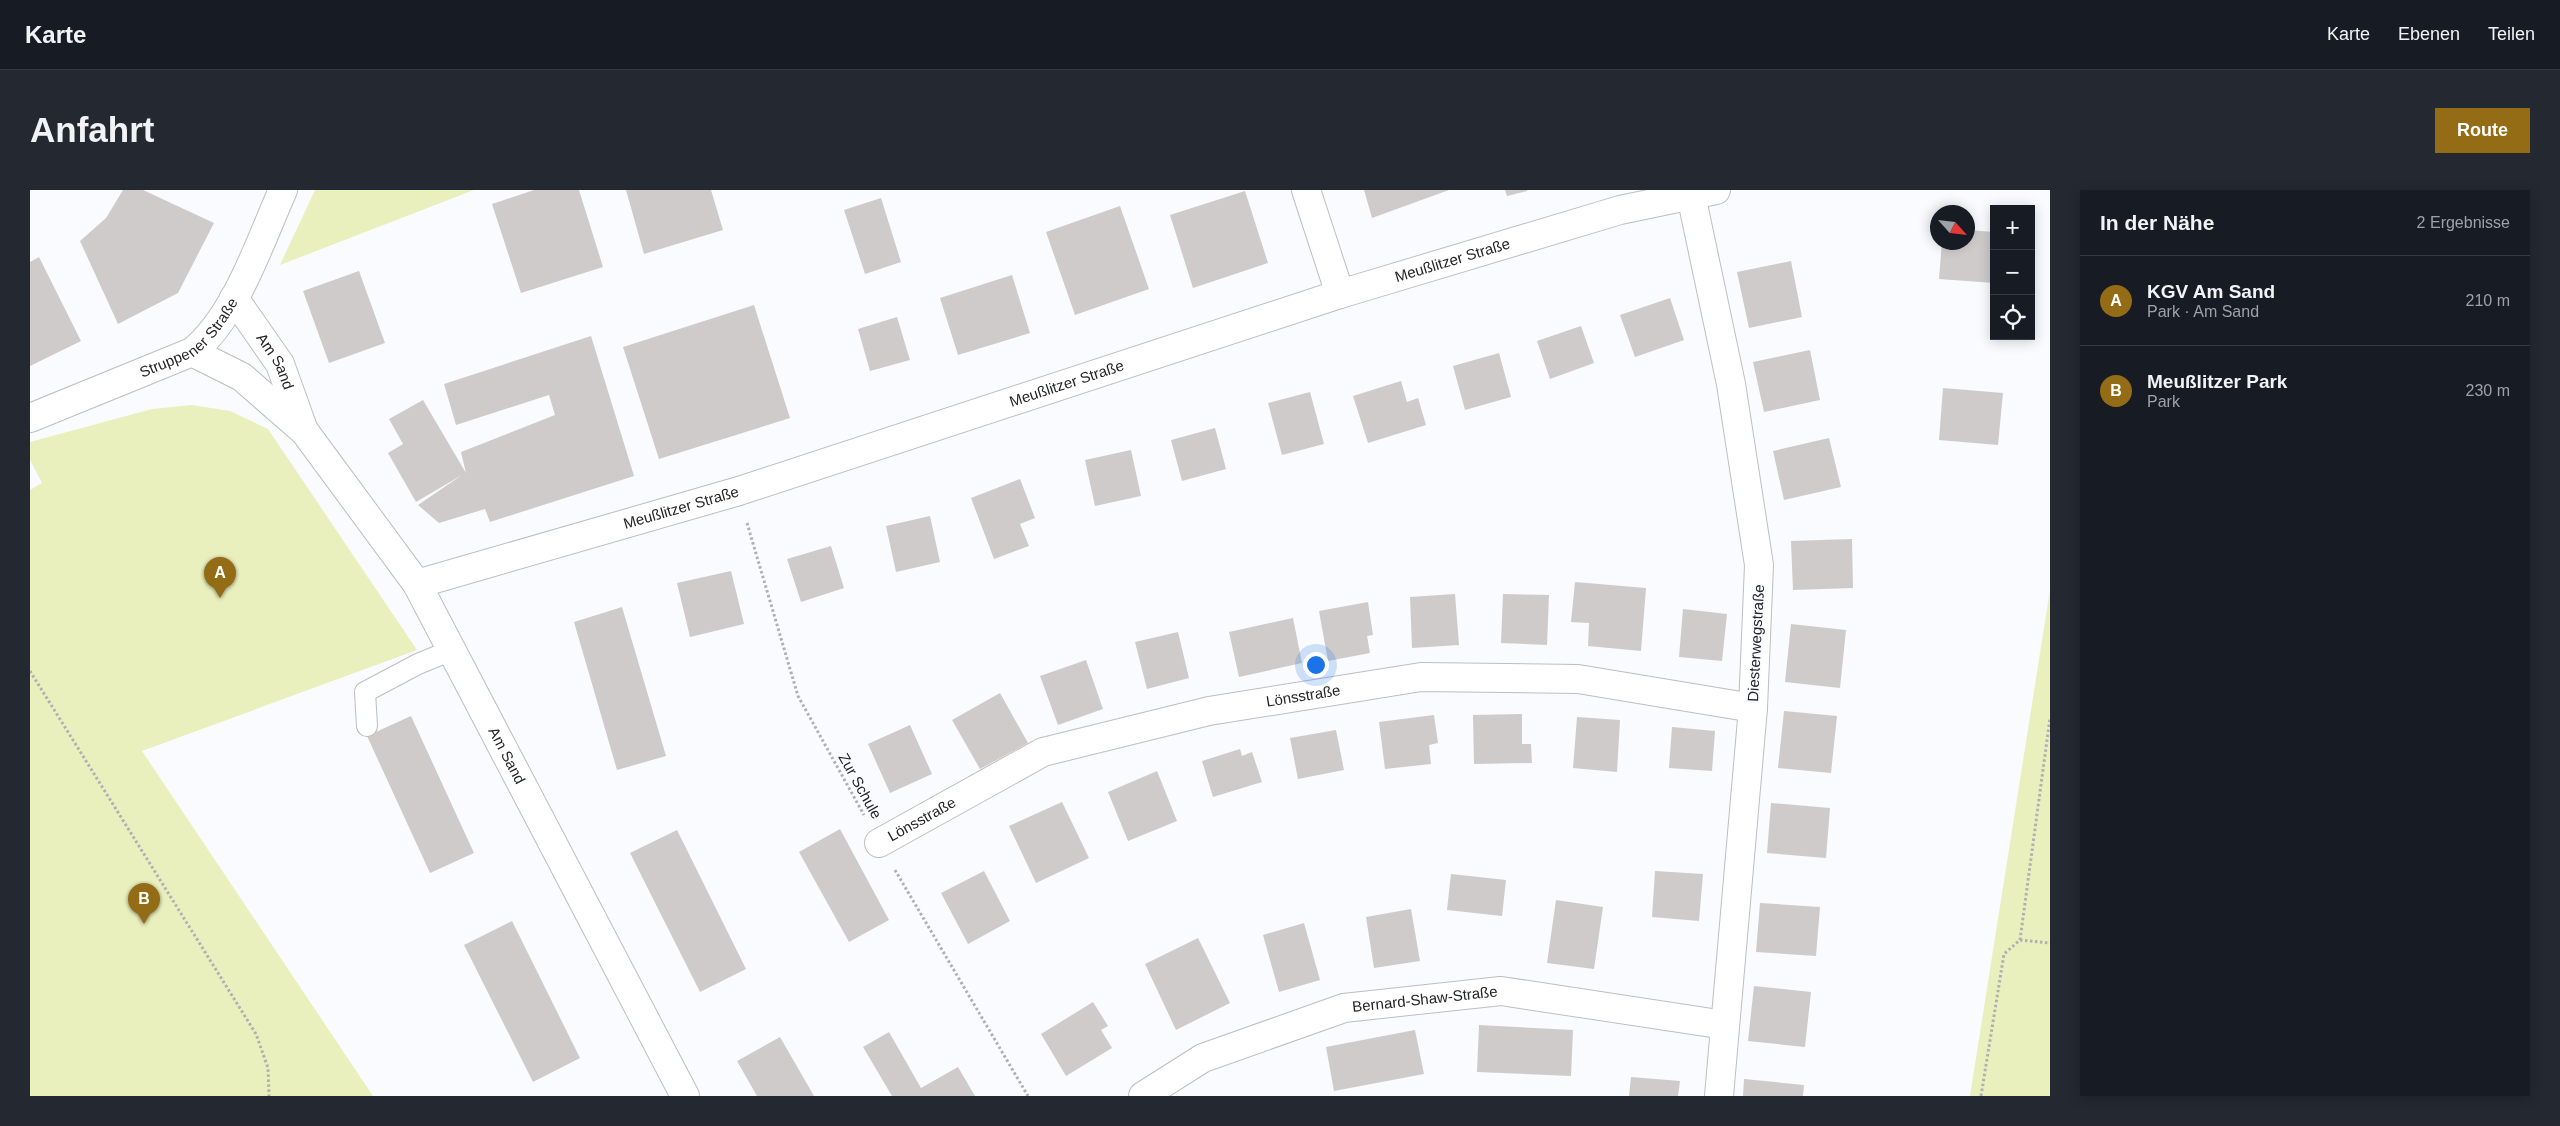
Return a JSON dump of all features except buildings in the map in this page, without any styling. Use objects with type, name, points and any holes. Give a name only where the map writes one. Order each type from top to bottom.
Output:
[{"type":"street","name":"Struppener Straße","points":[[30,418],[192,352],[207,340],[234,298],[283,190]]},
{"type":"street","points":[[1306,190],[1340,294]]},
{"type":"street","name":"Meußlitzer Straße","points":[[417,584],[739,491],[1340,294],[1619,200],[1703,193]]},
{"type":"street","name":"Diesterwegstraße","points":[[1703,193],[1759,565],[1753,708],[1719,1096]]},
{"type":"street","name":"Am Sand","points":[[234,298],[280,364],[305,432]]},
{"type":"street","name":"Am Sand","points":[[192,352],[242,377],[305,432],[417,584],[685,1096]]},
{"type":"street","name":"Lönsstraße","points":[[879,843],[1043,752],[1208,711],[1421,677],[1578,679],[1753,708]]},
{"type":"street","name":"Bernard-Shaw-Straße","points":[[1150,1095],[1203,1058],[1344,1008],[1501,992],[1725,1025]]},
{"type":"lane","points":[[367,726],[365,692],[418,664],[452,650]]},
{"type":"path","name":"Zur Schule","points":[[739,491],[798,696],[879,843],[1028,1096]]},
{"type":"path","points":[[30,671],[256,1034],[268,1068],[269,1096]]},
{"type":"path","points":[[1981,1096],[2004,954],[2020,940],[2050,718]]},
{"type":"path","points":[[2020,940],[2050,943]]},
{"type":"green space","points":[[315,190],[474,190],[280,265]]},
{"type":"green space","points":[[192,405],[230,411],[268,429],[417,650],[142,751],[373,1096],[30,1096],[30,490],[42,483],[30,460],[30,442],[152,409]]},
{"type":"green space","points":[[2050,590],[2050,1096],[1970,1096]]},
{"type":"place","name":"KGV Am Sand","points":[[220,598]]},
{"type":"place","name":"Meußlitzer Park","points":[[144,924]]}]
